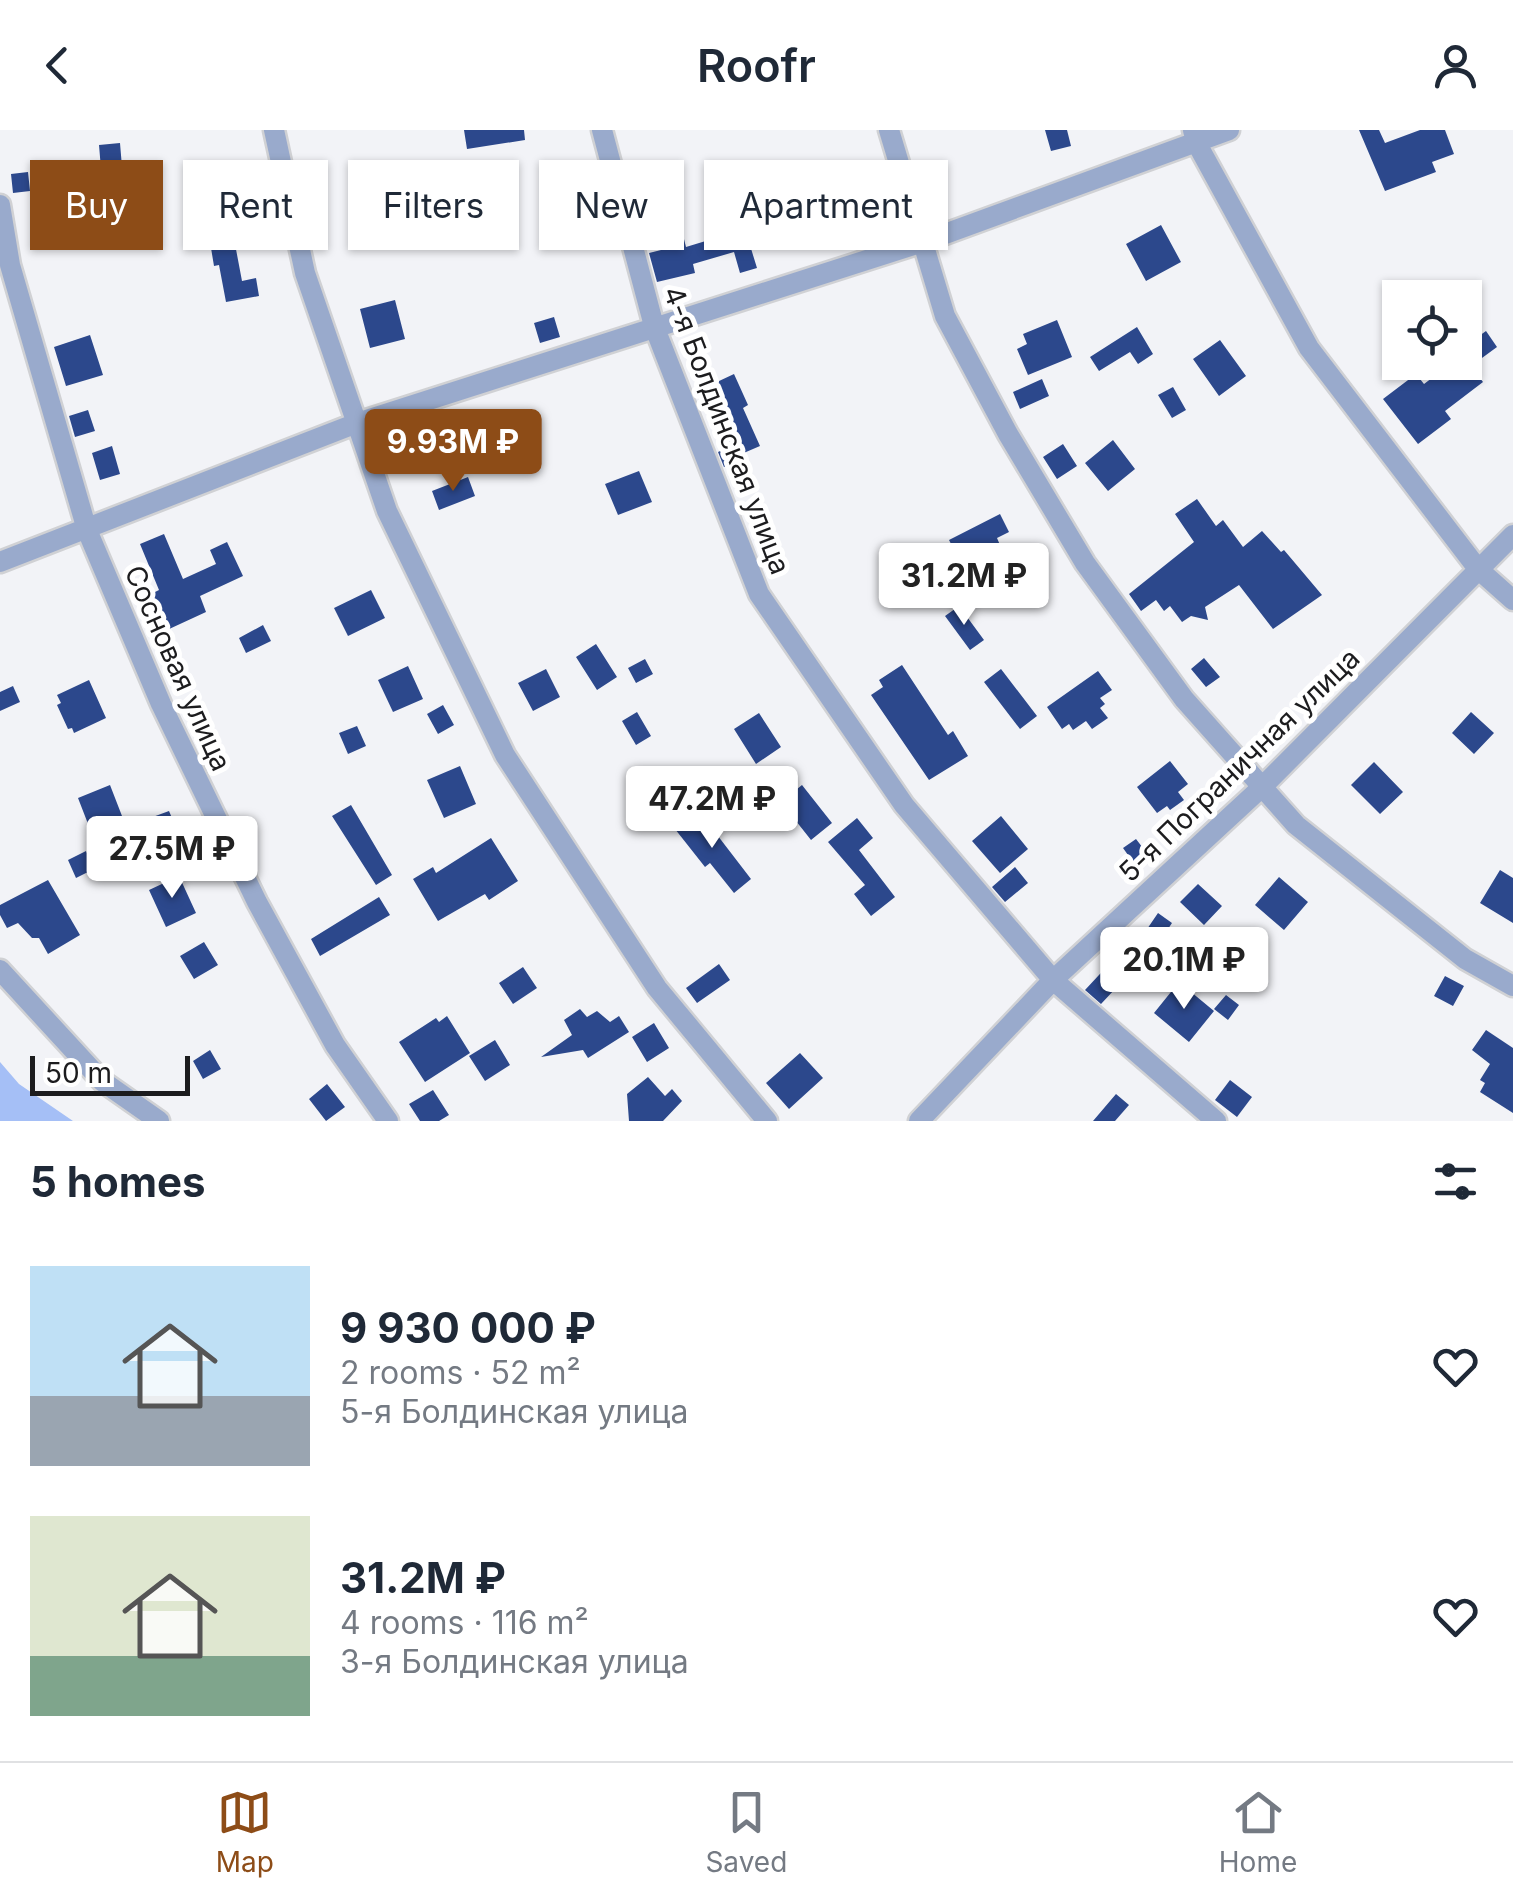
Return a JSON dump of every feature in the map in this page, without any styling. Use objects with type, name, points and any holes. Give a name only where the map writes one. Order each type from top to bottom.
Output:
[{"type":"street","points":[[274,130],[305,273],[387,511],[505,755],[657,988],[767,1121]]},
{"type":"street","name":"4-я Болдинская улица","points":[[602,130],[654,326],[759,594],[904,806],[1053,980],[1216,1121]]},
{"type":"street","points":[[889,130],[898,160]]},
{"type":"street","points":[[948,232],[1194,136],[1229,130]]},
{"type":"street","points":[[1194,136],[1308,348],[1478,569],[1513,600]]},
{"type":"street","name":"Сосновая улица","points":[[0,205],[10,266],[86,530],[161,704],[257,902],[335,1045],[388,1121]]},
{"type":"street","points":[[0,562],[357,423],[896,250]]},
{"type":"street","points":[[924,250],[945,316],[1008,434],[1085,563],[1184,699],[1296,825],[1466,959],[1513,986]]},
{"type":"street","name":"5-я Пограничная улица","points":[[919,1121],[1053,980],[1262,786],[1513,534]]},
{"type":"street","points":[[0,970],[102,1081],[159,1121]]},
{"type":"shaded area","points":[[0,1062],[19,1084],[73,1121],[0,1121]]},
{"type":"building","points":[[464,130],[524,130],[525,140],[467,149]]},
{"type":"building","points":[[1045,130],[1067,130],[1071,146],[1051,151]]},
{"type":"building","points":[[1359,130],[1379,130],[1385,143],[1420,130],[1445,130],[1454,154],[1432,162],[1436,172],[1385,191]]},
{"type":"building","points":[[120,143],[121,160],[100,160],[99,145]]},
{"type":"building","points":[[28,172],[30,191],[13,193],[11,174]]},
{"type":"building","points":[[1161,225],[1181,262],[1146,281],[1126,244]]},
{"type":"building","points":[[684,239],[686,247],[704,242],[704,250],[751,250],[757,268],[740,273],[734,252],[693,264],[695,273],[657,282],[649,253],[684,250]]},
{"type":"building","points":[[211,250],[236,250],[242,281],[256,278],[259,296],[226,302],[219,265],[214,266]]},
{"type":"building","points":[[395,300],[405,339],[370,348],[360,309]]},
{"type":"building","points":[[554,317],[560,337],[540,343],[534,323]]},
{"type":"building","points":[[1057,320],[1072,357],[1028,375],[1017,349],[1027,344],[1023,334]]},
{"type":"building","points":[[1137,327],[1153,354],[1138,364],[1130,352],[1099,371],[1090,357]]},
{"type":"building","points":[[1486,331],[1497,347],[1482,358],[1482,334]]},
{"type":"building","points":[[90,335],[103,375],[66,386],[54,347]]},
{"type":"building","points":[[1220,340],[1246,376],[1219,396],[1193,359]]},
{"type":"building","points":[[734,374],[748,405],[743,408],[760,446],[739,455],[742,460],[724,467],[718,452],[729,447],[702,389]]},
{"type":"building","points":[[1042,379],[1049,396],[1020,409],[1013,392]]},
{"type":"building","points":[[1408,380],[1421,380],[1424,384],[1429,380],[1483,382],[1445,411],[1451,419],[1418,444],[1383,399]]},
{"type":"building","points":[[1173,387],[1186,410],[1172,418],[1158,395]]},
{"type":"building","points":[[88,410],[95,431],[75,437],[69,416]]},
{"type":"building","points":[[1113,440],[1135,469],[1108,491],[1085,463]]},
{"type":"building","points":[[1063,444],[1077,466],[1057,479],[1043,457]]},
{"type":"building","points":[[112,446],[120,474],[100,480],[92,453]]},
{"type":"building","points":[[639,471],[652,502],[618,515],[605,484]]},
{"type":"building","points":[[468,477],[475,496],[439,510],[432,491]]},
{"type":"building","points":[[1197,499],[1216,526],[1223,520],[1243,547],[1262,531],[1281,552],[1284,550],[1322,595],[1273,629],[1239,585],[1205,607],[1208,620],[1191,616],[1182,622],[1170,606],[1164,611],[1156,600],[1141,611],[1129,594],[1194,542],[1175,514]]},
{"type":"building","points":[[1000,514],[1009,532],[997,538],[1000,545],[995,547],[1002,560],[968,577],[949,540]]},
{"type":"building","points":[[164,534],[183,579],[216,564],[210,550],[227,542],[243,576],[200,596],[206,612],[167,630],[151,594],[159,590],[140,544]]},
{"type":"building","points":[[371,590],[385,618],[348,636],[334,608]]},
{"type":"building","points":[[959,606],[984,640],[970,650],[945,616]]},
{"type":"building","points":[[263,625],[271,641],[246,653],[239,638]]},
{"type":"building","points":[[596,644],[617,677],[597,690],[576,657]]},
{"type":"building","points":[[1204,658],[1220,677],[1206,687],[1191,669]]},
{"type":"building","points":[[645,659],[653,674],[636,683],[628,668]]},
{"type":"building","points":[[902,665],[948,735],[953,731],[968,756],[929,780],[871,695],[883,687],[879,680]]},
{"type":"building","points":[[408,666],[423,699],[393,712],[378,680]]},
{"type":"building","points":[[546,669],[560,697],[533,711],[518,683]]},
{"type":"building","points":[[1001,669],[1037,716],[1020,729],[984,682]]},
{"type":"building","points":[[1098,671],[1112,690],[1100,698],[1105,704],[1100,708],[1108,718],[1092,729],[1086,721],[1073,730],[1069,724],[1062,729],[1047,707]]},
{"type":"building","points":[[89,680],[106,718],[74,733],[72,728],[68,729],[57,705],[61,703],[57,695]]},
{"type":"building","points":[[13,686],[20,702],[0,711],[0,692]]},
{"type":"building","points":[[443,705],[454,725],[438,734],[427,714]]},
{"type":"building","points":[[637,712],[651,736],[636,745],[622,721]]},
{"type":"building","points":[[1471,712],[1494,733],[1474,754],[1452,733]]},
{"type":"building","points":[[759,713],[781,747],[756,764],[734,729]]},
{"type":"building","points":[[357,726],[366,746],[348,754],[339,733]]},
{"type":"building","points":[[1170,761],[1188,784],[1178,792],[1184,800],[1157,813],[1137,787]]},
{"type":"building","points":[[1374,762],[1403,792],[1380,814],[1351,785]]},
{"type":"building","points":[[460,766],[476,804],[444,818],[427,780]]},
{"type":"building","points":[[110,785],[122,816],[90,829],[78,798]]},
{"type":"building","points":[[802,785],[832,823],[811,840],[781,802]]},
{"type":"building","points":[[351,805],[392,875],[376,885],[332,816]]},
{"type":"building","points":[[698,810],[751,879],[734,893],[710,863],[705,867],[675,829]]},
{"type":"building","points":[[169,811],[178,832],[159,840],[150,818]]},
{"type":"building","points":[[1001,816],[1028,849],[1000,873],[972,841]]},
{"type":"building","points":[[857,818],[873,838],[859,850],[895,897],[871,916],[854,894],[865,885],[828,842]]},
{"type":"building","points":[[491,838],[518,881],[489,900],[485,894],[438,921],[413,879],[433,867],[436,873]]},
{"type":"building","points":[[1136,839],[1146,852],[1133,862],[1123,848]]},
{"type":"building","points":[[86,851],[94,869],[76,878],[68,860]]},
{"type":"building","points":[[1015,867],[1028,883],[1005,902],[992,887]]},
{"type":"building","points":[[1500,870],[1513,878],[1513,923],[1480,903]]},
{"type":"building","points":[[179,876],[196,913],[166,927],[149,890]]},
{"type":"building","points":[[1279,877],[1308,902],[1284,930],[1255,905]]},
{"type":"building","points":[[48,880],[80,935],[48,954],[39,938],[32,938],[18,923],[7,928],[0,905]]},
{"type":"building","points":[[1198,884],[1222,906],[1204,925],[1180,902]]},
{"type":"building","points":[[379,897],[390,915],[320,956],[311,939]]},
{"type":"building","points":[[1158,913],[1172,923],[1101,1004],[1085,990],[1140,931],[1143,935]]},
{"type":"building","points":[[204,942],[218,965],[194,979],[180,956]]},
{"type":"building","points":[[719,964],[730,980],[697,1003],[686,988]]},
{"type":"building","points":[[523,967],[537,988],[513,1004],[499,983]]},
{"type":"building","points":[[1445,976],[1464,986],[1453,1006],[1434,996]]},
{"type":"building","points":[[1179,982],[1214,1011],[1189,1042],[1154,1013]]},
{"type":"building","points":[[1226,995],[1239,1005],[1228,1020],[1214,1009]]},
{"type":"building","points":[[580,1009],[587,1017],[597,1011],[610,1022],[619,1016],[629,1032],[588,1058],[583,1050],[541,1057],[572,1035],[564,1020]]},
{"type":"building","points":[[447,1016],[470,1053],[425,1082],[399,1042],[436,1018],[439,1022]]},
{"type":"building","points":[[654,1023],[669,1048],[647,1062],[632,1037]]},
{"type":"building","points":[[1486,1030],[1513,1048],[1513,1113],[1480,1092],[1485,1083],[1480,1080],[1490,1064],[1472,1050]]},
{"type":"building","points":[[495,1040],[510,1065],[485,1081],[469,1056]]},
{"type":"building","points":[[210,1050],[221,1069],[203,1079],[193,1061]]},
{"type":"building","points":[[800,1053],[823,1078],[789,1109],[766,1083]]},
{"type":"building","points":[[648,1077],[665,1096],[672,1089],[682,1101],[663,1121],[629,1121],[627,1094]]},
{"type":"building","points":[[1230,1080],[1252,1097],[1237,1117],[1215,1100]]},
{"type":"building","points":[[327,1084],[345,1107],[326,1121],[309,1099]]},
{"type":"building","points":[[433,1090],[449,1115],[439,1121],[420,1121],[409,1104]]},
{"type":"building","points":[[1116,1094],[1129,1105],[1115,1121],[1093,1121]]}]
